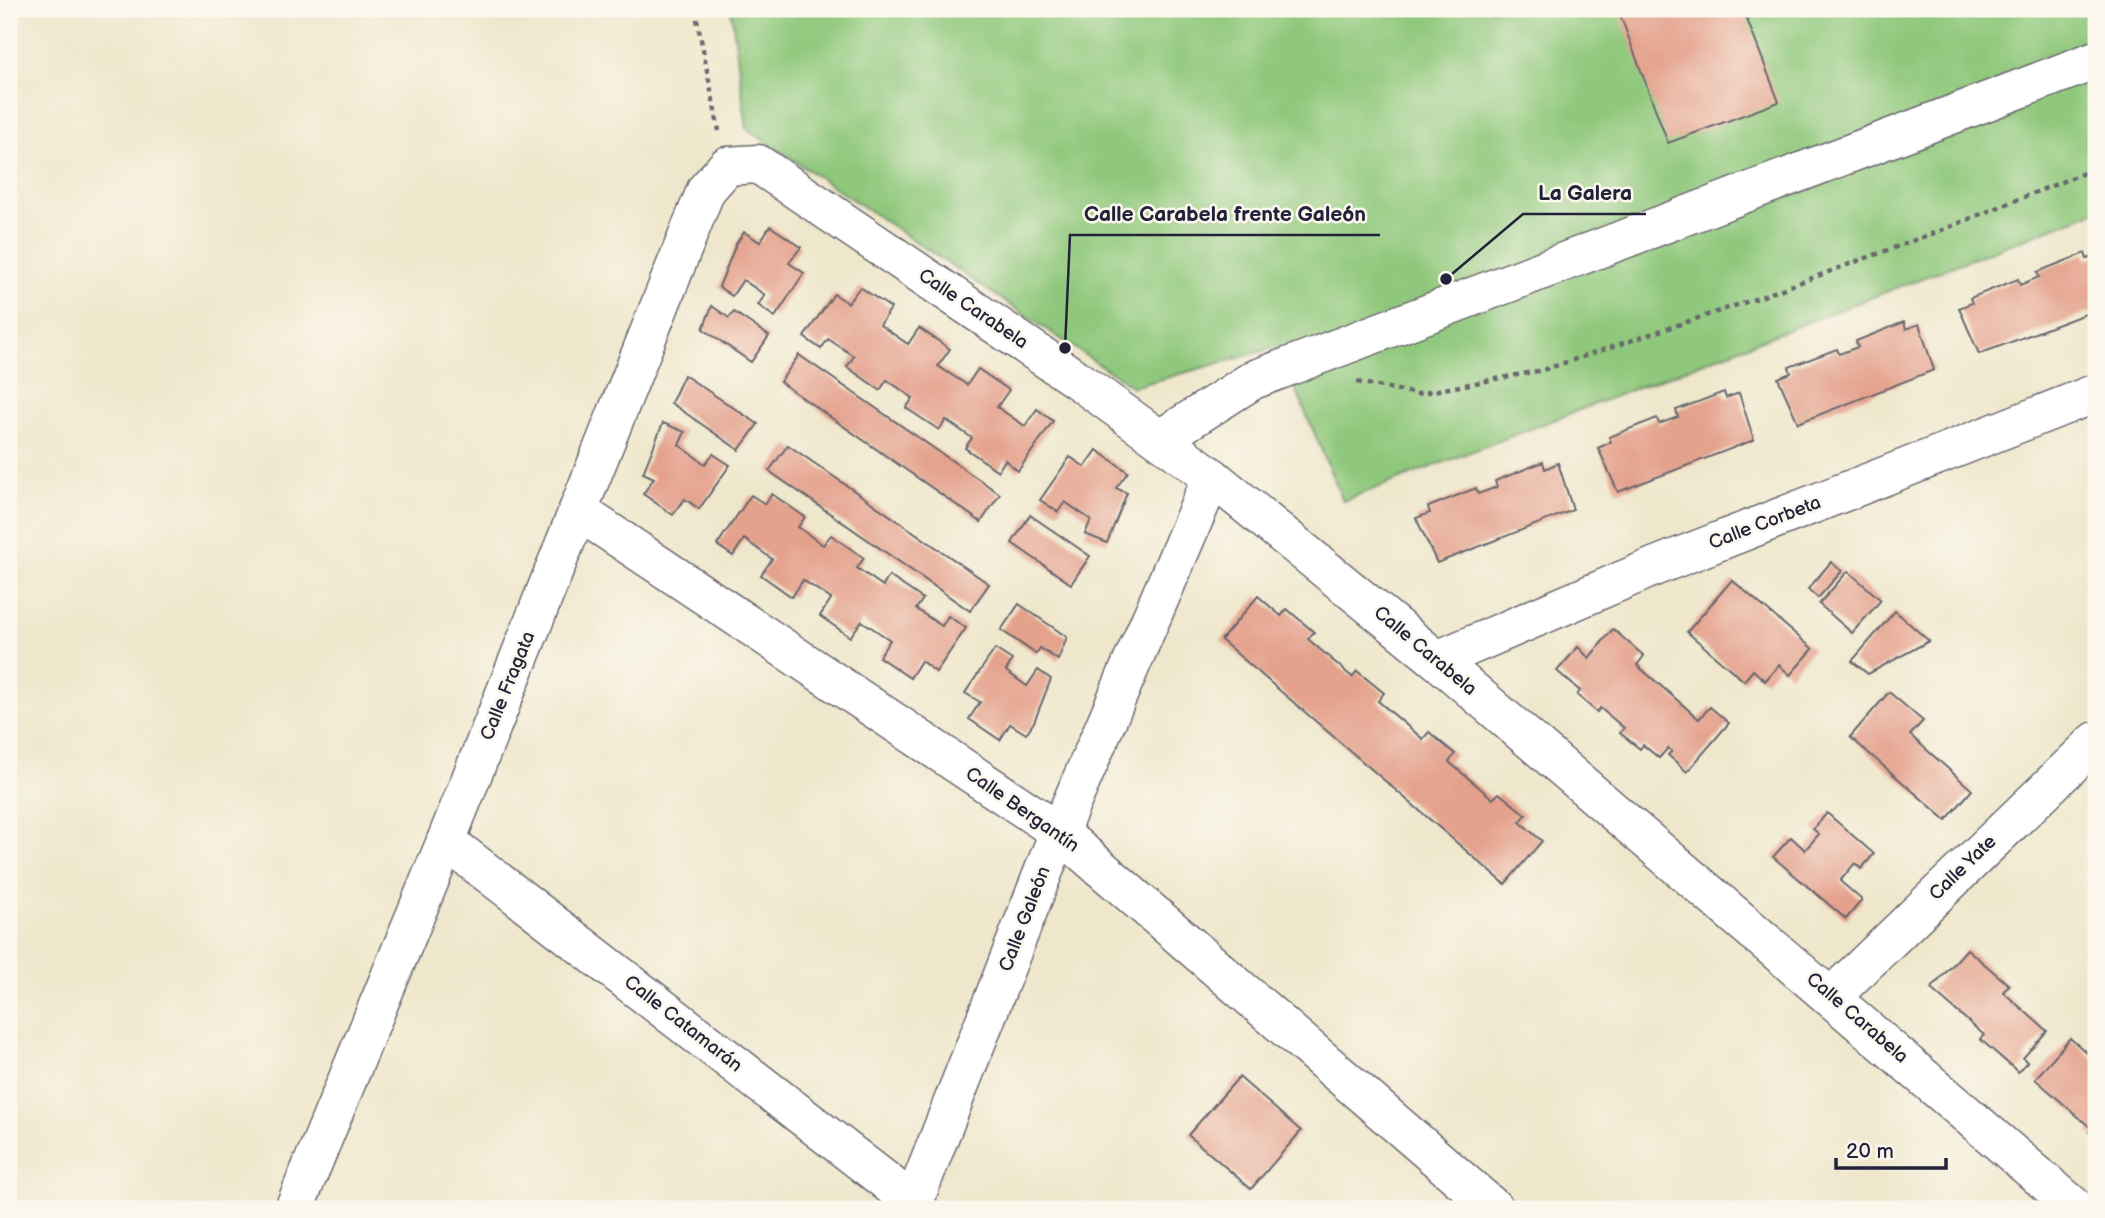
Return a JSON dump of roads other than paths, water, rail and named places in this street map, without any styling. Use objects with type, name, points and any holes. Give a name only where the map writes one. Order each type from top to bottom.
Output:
[{"type":"street","points":[[1160,439],[1254,380],[2092,63]]},
{"type":"street","name":"Calle Carabela","points":[[727,166],[758,164],[1212,477],[1437,660],[1832,996],[2077,1209]]},
{"type":"street","name":"Calle Fragata","points":[[307,1204],[446,841],[706,190],[727,166]]},
{"type":"street","name":"Calle Corbeta","points":[[1437,660],[1656,566],[2096,393]]},
{"type":"street","name":"Calle Galeón","points":[[915,1208],[1059,832],[1212,477]]},
{"type":"street","name":"Calle Bergantín","points":[[578,511],[1059,832],[1494,1209]]},
{"type":"street","name":"Calle Yate","points":[[1832,996],[2096,741]]},
{"type":"street","name":"Calle Catamarán","points":[[446,841],[915,1208]]},
{"type":"place","name":"La Galera","points":[[1446,279]]},
{"type":"place","name":"Calle Carabela frente Galeón","points":[[1065,348]]}]
